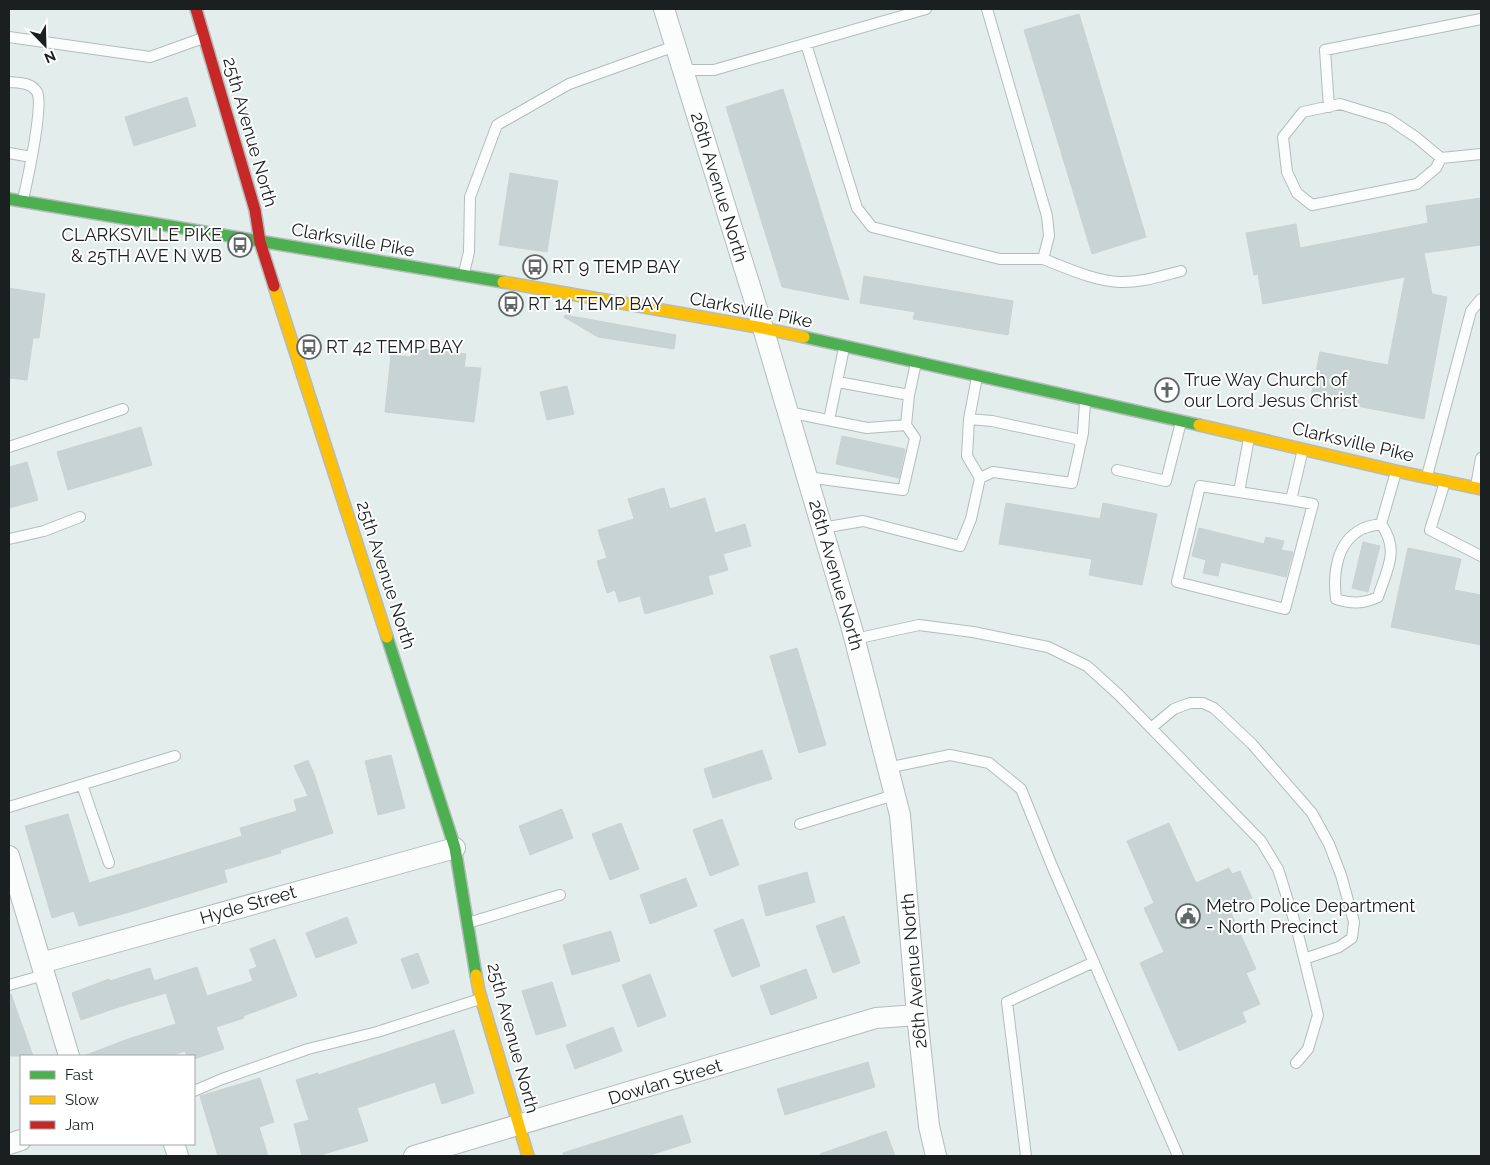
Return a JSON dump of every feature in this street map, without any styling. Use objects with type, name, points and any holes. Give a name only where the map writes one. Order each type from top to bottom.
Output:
[{"type":"main road","name":"25th Avenue North","points":[[196,9],[255,210],[260,242],[455,848],[481,999],[528,1156]]},
{"type":"main road","name":"Clarksville Pike","points":[[9,199],[420,269],[464,274],[763,328],[1303,448],[1478,489]]},
{"type":"street","name":"26th Avenue North","points":[[664,9],[763,328],[855,639],[900,815],[917,1015],[929,1126],[936,1156]]},
{"type":"street","name":"Hyde Street","points":[[43,969],[455,848]]},
{"type":"street","points":[[9,856],[70,1055]]},
{"type":"street","name":"Dowlan Street","points":[[414,1156],[876,1018],[917,1015]]},
{"type":"lane","points":[[682,70],[714,70],[926,9]]},
{"type":"lane","points":[[987,9],[1047,216],[1049,236],[1044,259]]},
{"type":"lane","points":[[1329,106],[1325,50],[1481,19]]},
{"type":"lane","points":[[9,37],[150,57],[204,37]]},
{"type":"lane","points":[[806,44],[857,208],[872,227],[1000,259],[1044,259],[1100,279],[1118,282],[1139,281],[1181,271]]},
{"type":"lane","points":[[464,274],[469,252],[470,197],[497,125],[569,84],[675,46]]},
{"type":"lane","points":[[9,82],[26,83],[36,90],[39,98],[23,201]]},
{"type":"lane","points":[[1441,158],[1436,168],[1417,184],[1312,205],[1297,193],[1287,172],[1283,137],[1303,112],[1340,104],[1389,119],[1417,138],[1441,158],[1481,154]]},
{"type":"lane","points":[[9,153],[31,156]]},
{"type":"lane","points":[[1426,477],[1471,311],[1481,299]]},
{"type":"lane","points":[[829,420],[845,346]]},
{"type":"lane","points":[[807,477],[903,490],[915,438],[906,425],[909,395],[916,362]]},
{"type":"lane","points":[[822,528],[863,521],[960,546],[971,520],[980,478],[967,456],[969,419],[977,376]]},
{"type":"lane","points":[[838,382],[909,395]]},
{"type":"lane","points":[[980,478],[993,472],[1072,483],[1081,440],[1085,400]]},
{"type":"lane","points":[[9,447],[123,409]]},
{"type":"lane","points":[[788,412],[867,428],[906,425]]},
{"type":"lane","points":[[969,419],[992,421],[1081,440]]},
{"type":"lane","points":[[1117,470],[1166,481],[1181,421]]},
{"type":"lane","points":[[1238,492],[1249,436]]},
{"type":"lane","points":[[1291,500],[1303,448]]},
{"type":"lane","points":[[1478,489],[1481,458]]},
{"type":"lane","points":[[1381,524],[1396,471]]},
{"type":"lane","points":[[1445,481],[1430,530],[1481,556]]},
{"type":"lane","points":[[1200,486],[1291,500],[1313,504],[1285,609],[1177,582],[1200,486]]},
{"type":"lane","points":[[9,539],[44,531],[80,517]]},
{"type":"lane","points":[[1381,524],[1390,536],[1391,554],[1378,597],[1367,602],[1351,604],[1336,599],[1334,582],[1340,554],[1350,537],[1363,528],[1381,524]]},
{"type":"lane","points":[[855,639],[919,625],[973,632],[1048,647],[1087,666],[1118,695],[1261,840],[1278,870],[1318,1015],[1308,1049],[1296,1063]]},
{"type":"lane","points":[[1151,728],[1174,709],[1190,703],[1203,703],[1214,708],[1252,744],[1312,813],[1341,875],[1354,922],[1352,938],[1340,947],[1304,959]]},
{"type":"lane","points":[[888,768],[950,755],[988,763],[1021,789],[1052,866],[1178,1156]]},
{"type":"lane","points":[[9,807],[175,756]]},
{"type":"lane","points":[[82,785],[109,863]]},
{"type":"lane","points":[[800,824],[894,795]]},
{"type":"lane","points":[[468,923],[560,895]]},
{"type":"lane","points":[[1026,1156],[1007,1002],[1094,962]]},
{"type":"lane","points":[[9,985],[43,969]]},
{"type":"lane","points":[[195,1091],[222,1079],[308,1049],[378,1032],[481,999]]},
{"type":"building","points":[[1079,14],[1146,237],[1092,254],[1024,30]]},
{"type":"building","points":[[783,89],[849,300],[782,287],[726,107]]},
{"type":"building","points":[[187,97],[196,126],[134,146],[125,117]]},
{"type":"building","points":[[510,173],[558,181],[547,252],[499,245]]},
{"type":"building","points":[[1481,198],[1481,245],[1424,253],[1432,294],[1447,297],[1424,419],[1311,397],[1320,352],[1388,365],[1405,277],[1263,304],[1258,274],[1254,275],[1246,233],[1296,224],[1300,248],[1428,223],[1426,206]]},
{"type":"building","points":[[864,276],[1013,301],[1008,335],[913,319],[915,312],[860,303]]},
{"type":"building","points":[[9,288],[45,294],[39,338],[33,338],[27,380],[9,378]]},
{"type":"building","points":[[565,315],[676,335],[674,349],[598,337],[564,317]]},
{"type":"building","points":[[412,348],[466,354],[464,367],[481,368],[474,422],[385,412],[391,355],[411,357]]},
{"type":"building","points":[[567,386],[574,414],[547,420],[540,392]]},
{"type":"building","points":[[141,427],[152,465],[68,490],[57,452]]},
{"type":"building","points":[[842,436],[905,449],[899,478],[836,464]]},
{"type":"building","points":[[27,462],[38,500],[9,508],[9,467]]},
{"type":"building","points":[[664,488],[670,509],[705,498],[715,533],[745,524],[751,546],[723,554],[728,570],[708,576],[713,594],[645,614],[640,596],[619,602],[615,590],[607,593],[597,561],[607,558],[598,530],[634,519],[628,499]]},
{"type":"building","points":[[1006,503],[1100,519],[1103,503],[1157,514],[1142,585],[1089,575],[1092,559],[999,544]]},
{"type":"building","points":[[1199,528],[1264,544],[1266,537],[1284,541],[1281,550],[1293,552],[1286,577],[1221,562],[1218,576],[1203,573],[1206,560],[1192,556]]},
{"type":"building","points":[[1363,542],[1380,546],[1368,592],[1352,588]]},
{"type":"building","points":[[1408,548],[1461,559],[1454,590],[1481,595],[1481,645],[1391,627]]},
{"type":"building","points":[[797,648],[826,745],[799,753],[770,656]]},
{"type":"building","points":[[762,750],[772,779],[713,798],[704,769]]},
{"type":"building","points":[[391,755],[405,808],[378,815],[365,761]]},
{"type":"building","points":[[308,760],[333,833],[280,850],[281,853],[224,870],[227,882],[126,913],[79,926],[74,911],[52,918],[25,826],[68,814],[89,883],[242,836],[240,828],[297,811],[294,800],[308,796],[294,766]]},
{"type":"building","points":[[562,809],[573,838],[530,855],[519,826]]},
{"type":"building","points":[[722,819],[739,865],[710,876],[693,830]]},
{"type":"building","points":[[621,823],[639,869],[610,880],[592,834]]},
{"type":"building","points":[[1169,823],[1196,883],[1229,868],[1232,874],[1240,871],[1252,898],[1244,901],[1246,907],[1231,913],[1256,969],[1246,973],[1260,1004],[1242,1012],[1246,1022],[1179,1051],[1140,963],[1164,952],[1144,908],[1154,903],[1127,841]]},
{"type":"building","points":[[807,872],[815,902],[766,916],[758,886]]},
{"type":"building","points":[[686,878],[697,906],[650,924],[640,895]]},
{"type":"building","points":[[844,916],[860,963],[833,973],[816,926]]},
{"type":"building","points":[[347,917],[357,943],[316,958],[306,933]]},
{"type":"building","points":[[743,919],[760,966],[732,977],[714,930]]},
{"type":"building","points":[[611,931],[620,961],[572,975],[563,945]]},
{"type":"building","points":[[275,939],[297,996],[243,1016],[244,1018],[216,1027],[224,1049],[195,1059],[195,1055],[187,1055],[185,1051],[173,1055],[86,1055],[176,1024],[166,993],[81,1020],[72,993],[109,979],[110,981],[150,968],[154,981],[197,967],[207,996],[253,981],[249,970],[257,967],[250,949]]},
{"type":"building","points":[[418,953],[429,983],[412,989],[401,959]]},
{"type":"building","points":[[806,969],[817,998],[771,1015],[760,986]]},
{"type":"building","points":[[650,974],[666,1016],[638,1027],[622,985]]},
{"type":"building","points":[[552,982],[566,1026],[536,1035],[522,991]]},
{"type":"building","points":[[9,994],[11,994],[33,1055],[9,1056]]},
{"type":"building","points":[[613,1027],[622,1051],[575,1069],[566,1045]]},
{"type":"building","points":[[454,1030],[474,1093],[442,1104],[435,1082],[357,1108],[368,1141],[317,1156],[302,1156],[294,1124],[309,1120],[296,1080],[318,1073],[318,1075]]},
{"type":"building","points":[[868,1062],[875,1087],[785,1115],[777,1089]]},
{"type":"building","points":[[260,1078],[274,1122],[259,1127],[268,1156],[218,1156],[200,1096]]},
{"type":"building","points":[[682,1115],[691,1142],[647,1156],[563,1156],[563,1153]]},
{"type":"building","points":[[886,1131],[895,1156],[820,1156],[820,1154]]},
{"type":"traffic: fast","points":[[9,199],[503,282]]},
{"type":"traffic: fast","points":[[804,337],[1199,425]]},
{"type":"traffic: fast","points":[[387,637],[455,848],[476,975]]},
{"type":"traffic: slow","points":[[503,282],[804,337]]},
{"type":"traffic: slow","points":[[274,286],[387,637]]},
{"type":"traffic: slow","points":[[1199,425],[1481,489]]},
{"type":"traffic: slow","points":[[476,975],[479,991],[528,1156]]},
{"type":"traffic: jam","points":[[196,9],[255,210],[260,242],[274,286]]},
{"type":"place","name":"CLARKSVILLE PIKE & 25TH AVE N WB","points":[[240,245]]},
{"type":"place","name":"RT 9 TEMP BAY","points":[[535,267]]},
{"type":"place","name":"RT 14 TEMP BAY","points":[[511,304]]},
{"type":"place","name":"RT 42 TEMP BAY","points":[[309,347]]},
{"type":"place","name":"True Way Church of our Lord Jesus Christ","points":[[1167,390]]},
{"type":"place","name":"Metro Police Department - North Precinct","points":[[1188,916]]}]
